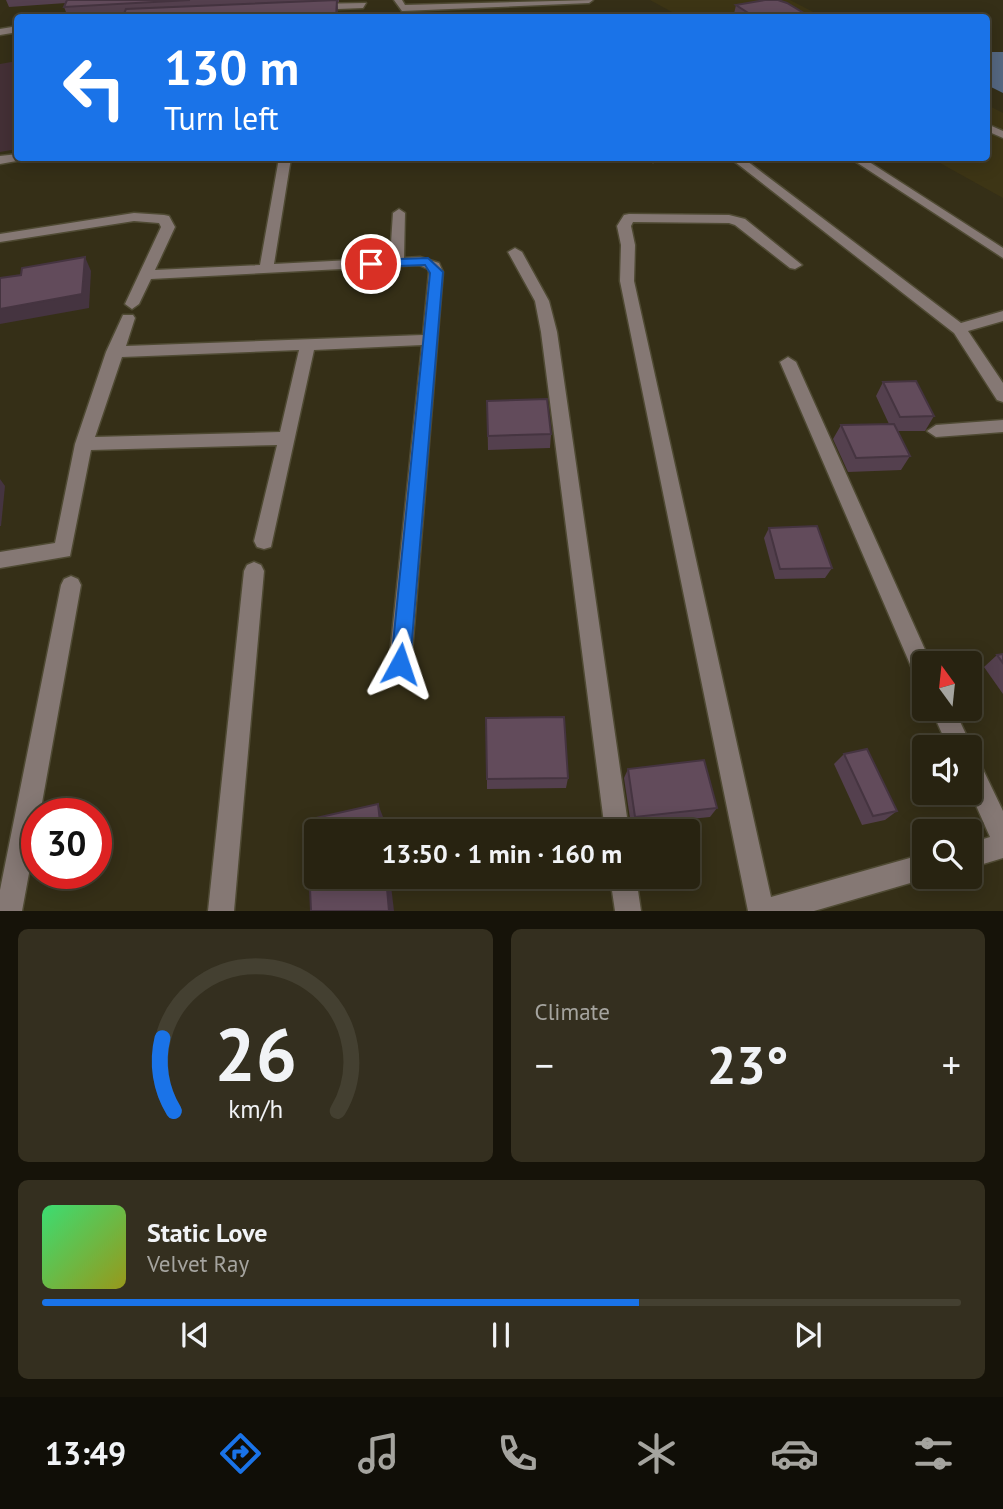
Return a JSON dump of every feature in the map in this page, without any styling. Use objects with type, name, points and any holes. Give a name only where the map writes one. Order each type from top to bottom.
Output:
[{"type":"street","points":[[398,0],[402,8],[430,9],[589,0]]},
{"type":"street","points":[[306,8],[363,5]]},
{"type":"street","points":[[266,269],[284,161]]},
{"type":"street","points":[[740,161],[959,329],[1003,397]]},
{"type":"street","points":[[861,161],[1003,254]]},
{"type":"street","points":[[397,262],[399,213]]},
{"type":"street","points":[[0,238],[153,216],[164,219],[168,227],[114,352],[84,444],[63,550],[0,560]]},
{"type":"street","points":[[795,265],[740,222],[729,219],[629,218],[624,226],[628,245],[627,281],[634,317],[764,911],[912,870]]},
{"type":"street","points":[[515,252],[542,301],[550,332],[615,819]]},
{"type":"street","points":[[145,275],[428,261],[434,266],[430,340],[400,664]]},
{"type":"street","points":[[959,329],[1003,316]]},
{"type":"street","points":[[114,352],[430,340]]},
{"type":"street","points":[[264,541],[307,344]]},
{"type":"street","points":[[788,362],[915,651]]},
{"type":"street","points":[[936,431],[1003,426]]},
{"type":"street","points":[[84,444],[286,438]]},
{"type":"street","points":[[221,911],[254,571]]},
{"type":"street","points":[[9,911],[71,586]]},
{"type":"street","points":[[982,793],[1003,838]]},
{"type":"street","points":[[982,852],[1003,846]]},
{"type":"street","points":[[625,889],[628,911]]},
{"type":"shaded area","points":[[650,0],[790,0],[817,14],[676,14]]},
{"type":"shaded area","points":[[14,62],[14,150],[0,152],[0,64]]},
{"type":"shaded area","points":[[990,106],[1003,113],[1003,198],[936,161],[990,161]]},
{"type":"water","points":[[990,52],[1003,52],[1003,93],[990,86]]},
{"type":"building","points":[[67,0],[190,0],[64,7]]},
{"type":"building","points":[[337,0],[336,14],[124,14],[126,9]]},
{"type":"building","points":[[778,0],[805,14],[750,14],[736,5]]},
{"type":"building","points":[[85,257],[82,294],[0,309],[0,278],[21,275],[22,268]]},
{"type":"building","points":[[916,381],[934,416],[900,417],[883,382]]},
{"type":"building","points":[[547,399],[551,434],[488,436],[487,401]]},
{"type":"building","points":[[894,424],[910,456],[856,458],[841,425]]},
{"type":"building","points":[[817,526],[832,568],[780,569],[769,528]]},
{"type":"building","points":[[564,717],[568,778],[487,779],[486,718]]},
{"type":"building","points":[[867,749],[897,811],[873,816],[844,754]]},
{"type":"building","points":[[704,760],[717,808],[635,817],[628,769]]},
{"type":"building","points":[[378,804],[380,819],[311,819]]},
{"type":"building","points":[[310,889],[387,889],[389,911],[311,911]]},
{"type":"route","points":[[371,264],[428,261],[436,272],[400,664]]}]
